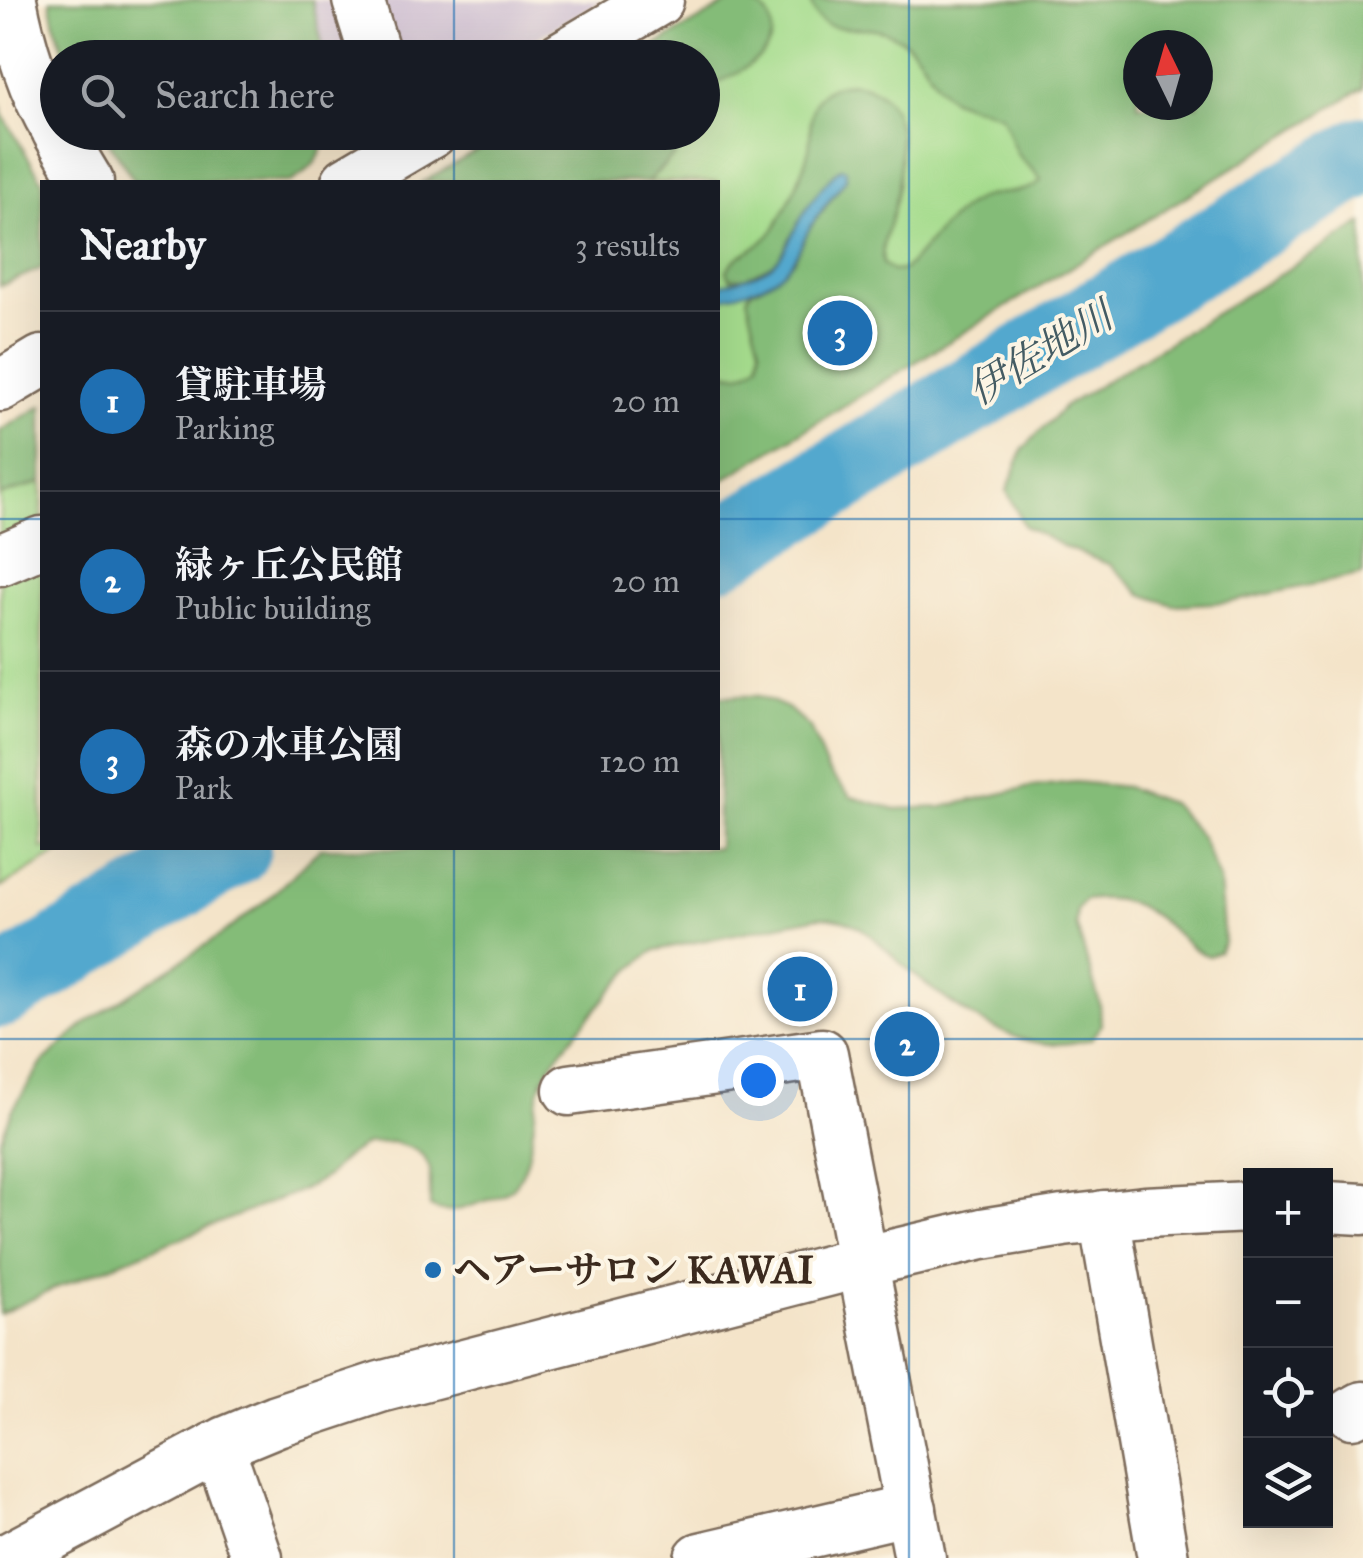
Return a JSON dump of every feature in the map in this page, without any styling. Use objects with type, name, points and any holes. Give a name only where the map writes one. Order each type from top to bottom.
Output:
[{"type":"street","points":[[11,0],[17,34],[40,101]]},
{"type":"street","points":[[358,0],[370,40]]},
{"type":"street","points":[[590,40],[658,0]]},
{"type":"street","points":[[69,150],[87,180]]},
{"type":"street","points":[[350,180],[395,150]]},
{"type":"street","points":[[0,386],[40,362]]},
{"type":"street","points":[[0,560],[40,543]]},
{"type":"street","points":[[570,1090],[822,1054],[920,1558]]},
{"type":"street","points":[[9,1558],[214,1448],[277,1420],[380,1387],[982,1234],[1104,1216],[1243,1207]]},
{"type":"street","points":[[1333,1208],[1363,1209]]},
{"type":"street","points":[[1104,1216],[1163,1558]]},
{"type":"street","points":[[214,1448],[257,1558]]},
{"type":"street","points":[[700,1558],[910,1509]]},
{"type":"shaded area","points":[[312,0],[602,0],[534,40],[321,40]]},
{"type":"green space","points":[[50,0],[312,0],[321,40],[60,40]]},
{"type":"green space","points":[[734,0],[1363,0],[1363,88],[720,482],[720,180],[426,180],[479,150],[720,150],[720,40],[665,40]]},
{"type":"green space","points":[[810,0],[1363,0],[1363,88],[720,482],[720,370],[740,374],[759,363],[760,348],[747,298],[795,259],[809,229],[846,179],[798,223],[774,264],[744,278],[730,278],[727,271],[736,259],[770,234],[781,217],[806,159],[813,108],[822,94],[842,84],[864,86],[884,97],[896,117],[899,173],[882,257],[883,264],[892,271],[904,270],[970,204],[980,198],[1020,191],[1041,180],[1018,155],[1001,115],[949,97],[906,42],[878,30],[827,25],[814,12]]},
{"type":"green space","points":[[741,1],[760,7],[767,13],[772,36],[760,57],[720,82],[720,40],[665,40],[727,4]]},
{"type":"green space","points":[[0,104],[42,180],[40,269],[0,286]]},
{"type":"green space","points":[[114,150],[321,150],[315,162],[293,180],[134,180]]},
{"type":"green space","points":[[479,150],[678,150],[649,180],[426,180]]},
{"type":"green space","points":[[1363,223],[1363,574],[1230,602],[1173,605],[1141,594],[1111,565],[1024,526],[1007,491],[1023,449],[1065,406]]},
{"type":"green space","points":[[40,407],[40,850],[63,850],[0,888],[0,431]]},
{"type":"green space","points":[[40,407],[40,483],[0,496],[0,431]]},
{"type":"green space","points":[[720,696],[760,696],[788,708],[810,728],[827,769],[851,797],[896,809],[942,807],[1030,787],[1075,782],[1126,787],[1172,804],[1201,837],[1219,880],[1224,942],[1219,952],[1209,956],[1135,905],[1113,899],[1085,900],[1077,910],[1076,924],[1100,1004],[1101,1025],[1091,1039],[1052,1044],[1012,1036],[978,1020],[931,988],[866,932],[834,918],[819,917],[656,950],[618,983],[554,1061],[540,1089],[525,1167],[518,1180],[501,1195],[457,1210],[430,1207],[430,1169],[424,1157],[415,1149],[392,1142],[366,1144],[304,1189],[0,1314],[0,1141],[13,1109],[42,1063],[87,1022],[221,935],[267,900],[319,850],[720,850]]},
{"type":"water","points":[[841,168],[846,169],[846,179],[812,224],[788,267],[769,282],[720,299],[720,284],[765,270],[776,262],[828,180]]},
{"type":"waterway","name":"伊佐地川","points":[[720,549],[1363,155]]},
{"type":"waterway","points":[[195,850],[195,870]]},
{"type":"waterway","name":"伊佐地川","points":[[0,989],[229,850]]},
{"type":"place","name":"森の水車公園","points":[[840,333]]},
{"type":"place","name":"貸駐車場","points":[[800,989]]},
{"type":"place","name":"緑ヶ丘公民館","points":[[907,1044]]},
{"type":"place","name":"ヘアーサロン KAWAI","points":[[433,1270]]}]
